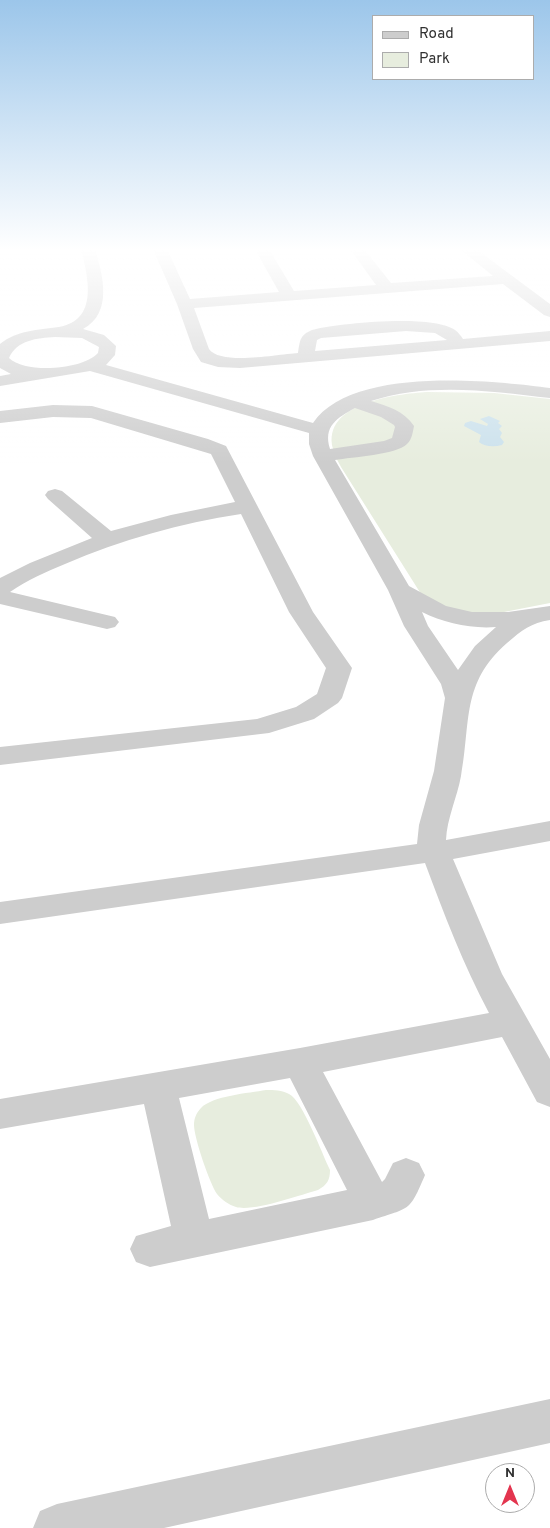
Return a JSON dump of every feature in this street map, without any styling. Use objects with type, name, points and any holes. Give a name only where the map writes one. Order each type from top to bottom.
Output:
[{"type":"street","points":[[60,332],[85,320]]},
{"type":"street","points":[[101,357],[107,324],[105,320]]},
{"type":"street","points":[[191,320],[202,349],[208,358],[218,362],[234,363],[550,336]]},
{"type":"street","points":[[306,357],[309,337],[318,333],[414,325],[431,327],[448,333],[459,344]]},
{"type":"street","points":[[47,373],[18,370],[4,364],[0,358],[8,338],[60,332],[91,335],[101,340],[101,357]]},
{"type":"street","points":[[379,351],[396,376],[550,393]]},
{"type":"street","points":[[0,381],[80,369],[101,357],[322,424]]},
{"type":"street","points":[[396,376],[379,392],[352,401],[322,424],[316,439],[323,456],[400,590],[416,626],[454,684],[458,698]]},
{"type":"street","points":[[323,456],[382,447],[400,441],[405,426],[400,420],[384,412],[352,401]]},
{"type":"street","points":[[0,417],[53,411],[92,412],[212,446],[219,450],[300,612],[339,668],[329,698],[304,713],[260,727],[0,756]]},
{"type":"street","points":[[55,495],[108,540]]},
{"type":"street","points":[[0,588],[32,570],[108,540],[173,520],[246,507]]},
{"type":"street","points":[[400,590],[421,604],[454,617],[486,621],[550,613]]},
{"type":"street","points":[[0,597],[107,622]]},
{"type":"street","points":[[526,617],[505,631],[467,674],[458,698],[446,783],[431,826],[431,841],[469,938],[510,1022],[550,1092]]},
{"type":"street","points":[[0,914],[434,852],[550,831]]},
{"type":"street","points":[[0,1114],[300,1062],[510,1022]]},
{"type":"street","points":[[300,1062],[374,1203]]},
{"type":"street","points":[[158,1087],[194,1240]]},
{"type":"street","points":[[150,1249],[388,1199],[399,1191],[406,1175]]},
{"type":"street","points":[[57,1528],[550,1421]]},
{"type":"green space","points":[[427,392],[494,393],[550,399],[550,603],[504,612],[473,613],[448,608],[421,594],[341,467],[335,456],[332,433],[338,421],[349,411],[380,399]]},
{"type":"green space","points":[[266,1090],[275,1090],[289,1094],[300,1107],[330,1170],[329,1177],[326,1184],[318,1190],[265,1205],[244,1208],[236,1207],[223,1200],[217,1194],[210,1181],[197,1140],[194,1125],[195,1118],[201,1108],[213,1101]]},
{"type":"water","points":[[489,416],[500,421],[498,423],[502,426],[499,429],[502,433],[500,437],[504,442],[502,445],[490,446],[481,444],[479,442],[481,435],[464,426],[465,423],[471,421],[487,426],[488,424],[480,419]]}]
